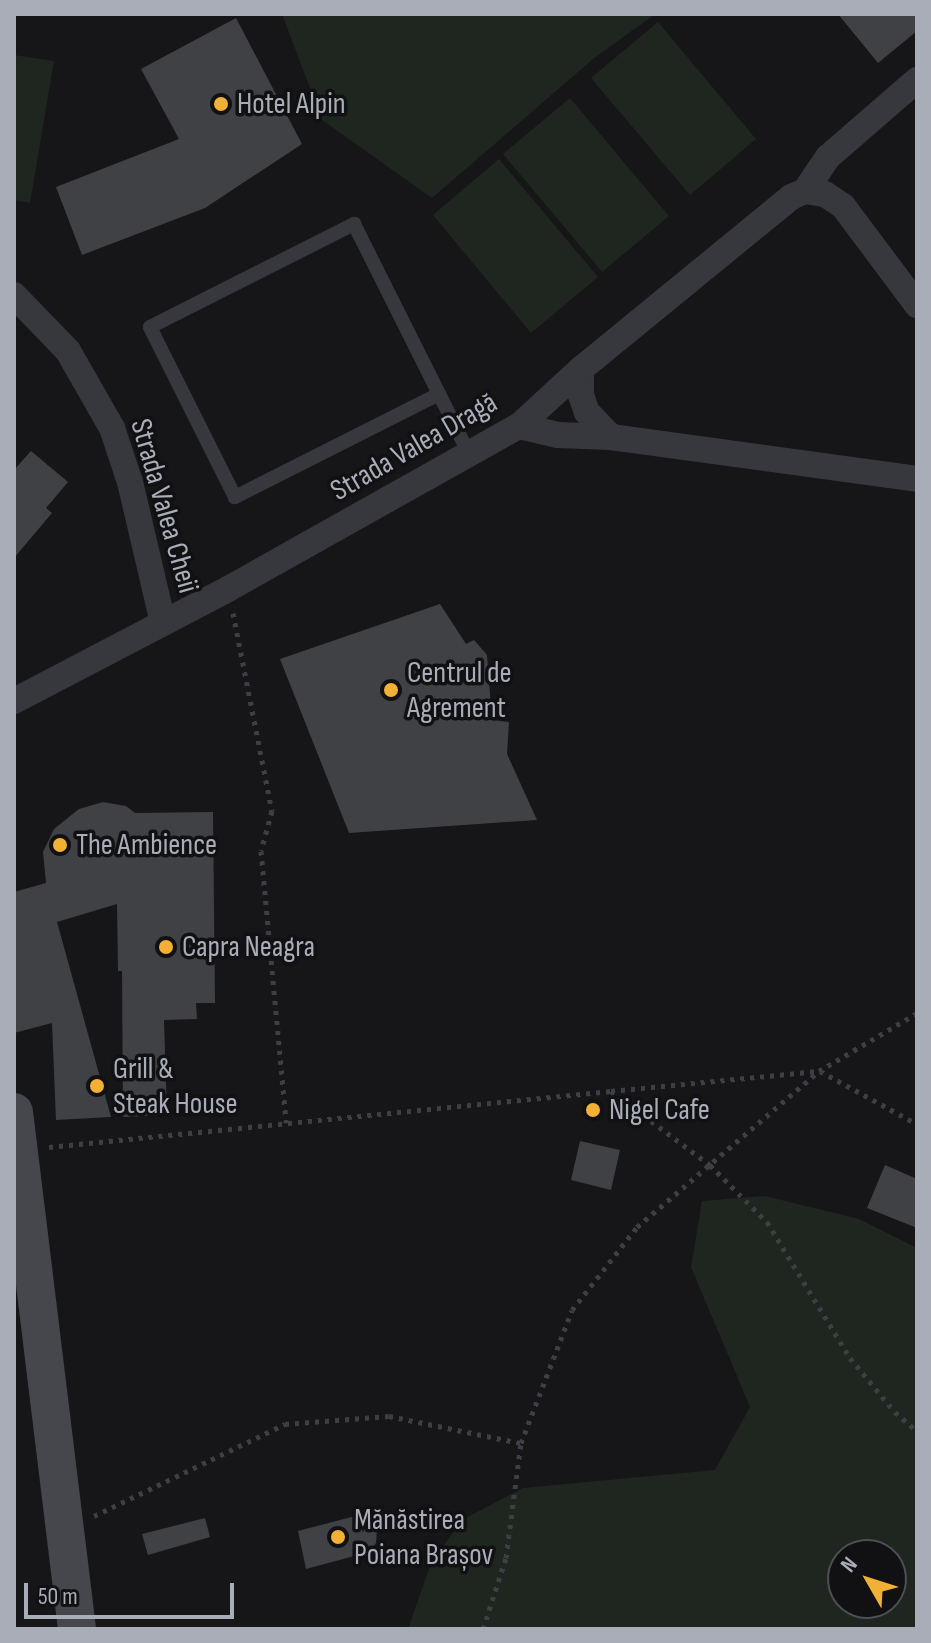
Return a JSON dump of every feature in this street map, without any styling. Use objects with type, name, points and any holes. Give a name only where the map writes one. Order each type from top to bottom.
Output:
[{"type":"street","name":"Strada Valea Dragă","points":[[14,701],[228,589],[519,426],[581,369],[776,207],[805,191],[828,157],[917,80]]},
{"type":"street","points":[[805,191],[825,194],[843,206],[917,305]]},
{"type":"street","name":"Strada Valea Cheii","points":[[14,295],[68,351],[112,428],[130,482],[163,623]]},
{"type":"street","points":[[581,369],[581,395],[587,412],[611,437]]},
{"type":"street","points":[[519,426],[557,435],[611,437],[917,479]]},
{"type":"street","points":[[14,1112],[77,1629]]},
{"type":"lane","points":[[439,394],[235,497],[150,327],[354,224],[439,394],[469,454]]},
{"type":"path","points":[[228,589],[272,811],[261,851],[286,1123]]},
{"type":"path","points":[[483,1629],[506,1558],[521,1443],[572,1310],[637,1227],[819,1071],[917,1013]]},
{"type":"path","points":[[21,1150],[819,1071],[917,1124]]},
{"type":"path","points":[[611,1091],[710,1165],[767,1222],[850,1358],[895,1412],[917,1431]]},
{"type":"path","points":[[65,1530],[285,1424],[389,1416],[521,1443]]},
{"type":"shaded area","points":[[282,14],[655,14],[593,59],[432,198],[322,120]]},
{"type":"shaded area","points":[[658,22],[756,139],[690,195],[591,78]]},
{"type":"shaded area","points":[[14,55],[54,61],[30,203],[14,200]]},
{"type":"shaded area","points":[[570,98],[669,216],[602,272],[503,154]]},
{"type":"shaded area","points":[[499,159],[598,277],[531,333],[433,215]]},
{"type":"shaded area","points":[[765,1196],[859,1219],[917,1248],[917,1629],[408,1629],[431,1563],[462,1520],[523,1488],[715,1470],[750,1407],[691,1267],[702,1201]]},
{"type":"building","points":[[838,14],[917,14],[917,31],[878,63]]},
{"type":"building","name":"Hotel Alpin","points":[[236,18],[302,144],[205,208],[82,255],[56,187],[179,139],[141,69]]},
{"type":"building","points":[[31,451],[68,482],[46,508],[52,513],[14,558],[14,470]]},
{"type":"building","name":"Centrul de Agrement","points":[[440,604],[466,644],[474,640],[487,655],[492,720],[509,722],[507,754],[537,820],[349,833],[280,659]]},
{"type":"building","name":"Capra Neagra","points":[[103,802],[126,806],[135,813],[213,812],[215,1003],[196,1003],[197,1019],[164,1020],[167,1115],[123,1117],[122,971],[118,971],[117,904],[57,922],[111,1117],[56,1120],[52,1023],[14,1033],[14,892],[46,883],[43,852],[54,829],[79,809]]},
{"type":"building","points":[[580,1141],[620,1150],[611,1190],[571,1180]]},
{"type":"building","points":[[885,1165],[917,1179],[917,1228],[867,1208]]},
{"type":"building","name":"Mănăstirea Poiana Brașov","points":[[363,1514],[374,1519],[377,1529],[376,1543],[369,1552],[306,1569],[298,1531]]},
{"type":"building","points":[[205,1518],[210,1537],[148,1555],[142,1534]]},
{"type":"place","name":"Hotel Alpin","points":[[221,104]]},
{"type":"place","name":"Centrul de Agrement","points":[[391,690]]},
{"type":"place","name":"The Ambience","points":[[60,845]]},
{"type":"place","name":"Capra Neagra","points":[[166,947]]},
{"type":"place","name":"Grill & Steak House","points":[[97,1086]]},
{"type":"place","name":"Nigel Cafe","points":[[593,1110]]},
{"type":"place","name":"Mănăstirea Poiana Brașov","points":[[338,1537]]}]
